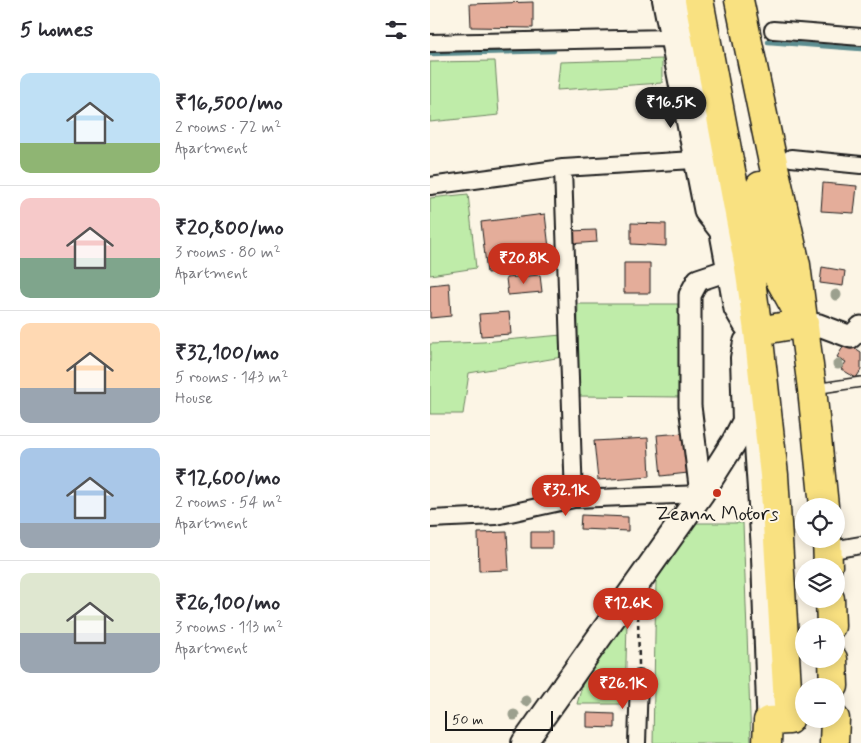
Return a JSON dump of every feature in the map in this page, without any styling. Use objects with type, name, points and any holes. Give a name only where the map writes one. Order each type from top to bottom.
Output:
[{"type":"highway","points":[[699,0],[749,267],[774,475],[789,720],[768,732]]},
{"type":"highway","points":[[726,0],[775,271],[804,323]]},
{"type":"highway","points":[[739,0],[796,265],[812,389],[823,498]]},
{"type":"highway","points":[[758,331],[804,323]]},
{"type":"highway","points":[[834,743],[835,728]]},
{"type":"main road","points":[[524,743],[701,494],[734,442],[745,421],[742,358],[746,342],[758,331]]},
{"type":"street","points":[[662,0],[703,214],[722,238]]},
{"type":"street","points":[[678,0],[735,309],[745,326],[758,331]]},
{"type":"street","points":[[773,30],[861,37]]},
{"type":"street","points":[[430,43],[669,38]]},
{"type":"street","points":[[791,158],[861,165]]},
{"type":"street","points":[[430,186],[563,168],[693,160]]},
{"type":"street","points":[[563,168],[574,499]]},
{"type":"street","points":[[430,519],[496,516],[574,499],[701,494],[690,406],[690,294],[698,280],[728,270]]},
{"type":"street","points":[[804,323],[820,325],[858,336]]},
{"type":"street","points":[[745,421],[755,437],[762,542],[768,732]]},
{"type":"street","points":[[827,552],[861,545]]},
{"type":"street","points":[[637,743],[639,679]]},
{"type":"lane","points":[[812,389],[861,382]]},
{"type":"path","points":[[638,584],[639,679]]},
{"type":"green space","points":[[662,59],[662,83],[557,90],[560,62]]},
{"type":"green space","points":[[495,61],[499,115],[430,122],[430,62]]},
{"type":"green space","points":[[468,194],[476,268],[430,275],[430,198]]},
{"type":"green space","points":[[578,304],[678,304],[682,397],[577,396]]},
{"type":"green space","points":[[562,335],[562,357],[469,373],[463,414],[430,414],[430,344],[483,342]]},
{"type":"green space","points":[[694,523],[743,523],[751,743],[653,743],[656,581]]},
{"type":"green space","points":[[627,621],[625,704],[577,704],[584,679]]},
{"type":"building","points":[[533,2],[533,28],[471,27],[470,4]]},
{"type":"building","points":[[823,183],[857,186],[854,213],[821,211]]},
{"type":"building","points":[[545,214],[551,265],[487,273],[481,222]]},
{"type":"building","points":[[631,223],[666,224],[666,246],[631,244]]},
{"type":"building","points":[[596,230],[597,242],[569,244],[568,231]]},
{"type":"building","points":[[624,263],[650,263],[650,293],[624,293]]},
{"type":"building","points":[[822,267],[845,271],[843,286],[820,283]]},
{"type":"building","points":[[540,275],[542,292],[508,295],[506,278]]},
{"type":"building","points":[[449,283],[451,316],[430,318],[430,285]]},
{"type":"building","points":[[509,312],[511,334],[481,336],[479,314]]},
{"type":"building","points":[[846,342],[861,352],[861,370],[856,378],[841,369],[846,362],[837,357]]},
{"type":"building","points":[[684,433],[688,473],[661,476],[657,435]]},
{"type":"building","points":[[648,438],[650,476],[598,480],[594,441]]},
{"type":"building","points":[[581,515],[628,517],[628,531],[580,529]]},
{"type":"building","points":[[507,532],[509,570],[479,571],[478,533]]},
{"type":"building","points":[[531,532],[552,532],[552,548],[531,548]]},
{"type":"building","points":[[587,713],[615,714],[615,728],[587,727]]},
{"type":"waterway","points":[[768,42],[861,49]]},
{"type":"waterway","points":[[430,54],[554,51]]},
{"type":"place","name":"Zeann Motors","points":[[717,493]]}]
